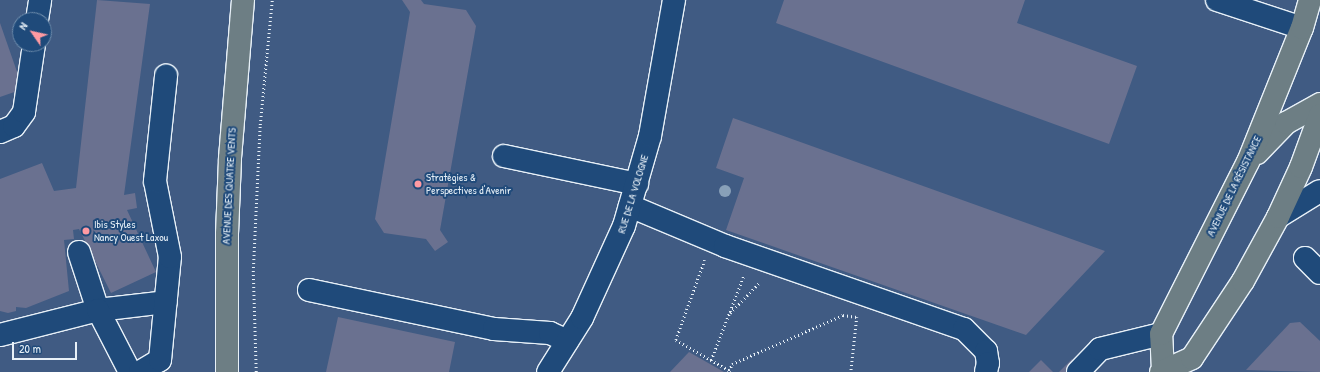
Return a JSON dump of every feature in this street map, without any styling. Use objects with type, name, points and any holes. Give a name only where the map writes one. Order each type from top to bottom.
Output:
[{"type":"main road","name":"AVENUE DES QUATRE VENTS","points":[[227,372],[227,218],[242,0]]},
{"type":"main road","name":"AVENUE DE LA RÉSISTANCE","points":[[1161,334],[1248,162],[1311,30],[1310,0]]},
{"type":"main road","points":[[1248,162],[1286,123],[1320,104]]},
{"type":"main road","points":[[1161,334],[1163,371],[1192,358],[1243,281],[1278,217],[1301,167],[1320,115]]},
{"type":"street","points":[[38,12],[40,0]]},
{"type":"street","name":"RUE DE LA VOLOGNE","points":[[548,372],[602,278],[630,206],[650,136],[674,0]]},
{"type":"street","points":[[1217,0],[1311,30]]},
{"type":"street","points":[[0,132],[14,126],[24,112],[33,52]]},
{"type":"street","points":[[140,372],[160,360],[170,257],[155,181],[166,76]]},
{"type":"street","points":[[504,156],[637,184]]},
{"type":"street","points":[[1278,217],[1320,191]]},
{"type":"street","points":[[630,206],[712,241],[752,256],[964,329],[986,351],[988,363],[986,372]]},
{"type":"street","points":[[79,252],[98,310],[130,372]]},
{"type":"street","points":[[310,290],[494,329],[550,333],[567,341]]},
{"type":"street","points":[[0,335],[98,310],[166,302]]},
{"type":"street","points":[[1078,372],[1100,349],[1161,334]]},
{"type":"path","points":[[256,372],[253,272],[260,125],[272,0]]},
{"type":"path","points":[[712,241],[676,340],[731,371],[732,364],[842,315],[857,317],[851,372]]},
{"type":"path","points":[[711,360],[752,256]]},
{"type":"path","points":[[729,314],[777,265]]},
{"type":"shaded area","points":[[0,0],[1320,0],[1320,372],[0,372]]},
{"type":"building","points":[[97,0],[150,4],[124,195],[135,193],[137,208],[127,210],[156,272],[111,293],[79,229],[73,230],[74,239],[64,240],[69,291],[26,308],[16,307],[16,311],[8,313],[0,311],[0,179],[42,163],[54,191],[76,188]]},
{"type":"building","points":[[402,0],[421,0],[424,4],[466,10],[476,26],[440,230],[448,242],[435,251],[426,239],[384,233],[375,219],[410,12]]},
{"type":"building","points":[[784,0],[1025,0],[1017,23],[1137,66],[1109,144],[776,23]]},
{"type":"building","points":[[0,23],[23,89],[0,97]]},
{"type":"building","points":[[733,118],[1105,251],[1026,335],[726,230],[744,178],[716,168]]},
{"type":"building","points":[[338,317],[455,342],[449,372],[326,372]]},
{"type":"building","points":[[1300,322],[1320,341],[1320,372],[1246,370],[1290,323]]},
{"type":"building","points":[[689,352],[724,372],[670,372]]},
{"type":"building","points":[[1072,359],[1086,372],[1059,372]]},
{"type":"building","points":[[1041,360],[1053,372],[1029,372]]},
{"type":"place","name":"Stratégies & Perspectives d'Avenir","points":[[418,184]]},
{"type":"place","name":"Ibis Styles Nancy Ouest Laxou","points":[[86,231]]}]
